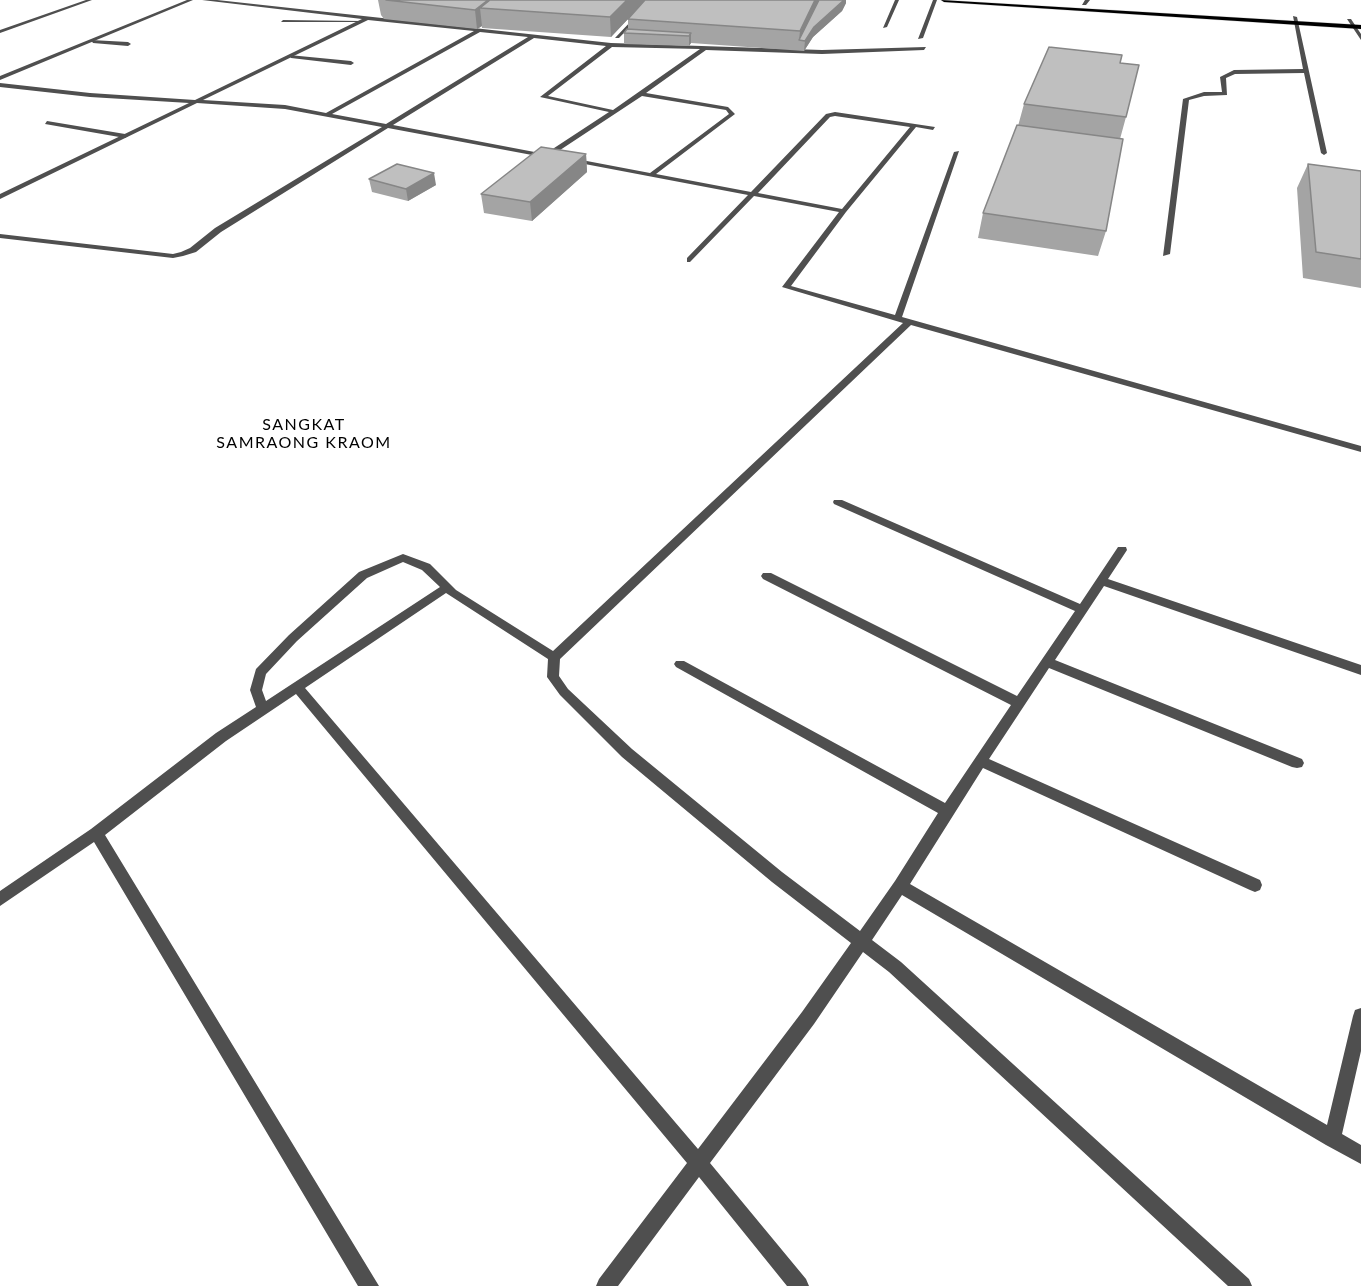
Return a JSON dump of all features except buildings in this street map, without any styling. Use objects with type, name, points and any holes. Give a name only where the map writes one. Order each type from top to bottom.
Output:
[{"type":"main road","points":[[944,0],[1351,23],[1361,21]]},
{"type":"main road","points":[[1021,0],[1086,2],[1296,20]]},
{"type":"main road","points":[[1351,23],[1361,27]]},
{"type":"street","points":[[0,32],[90,0]]},
{"type":"street","points":[[0,78],[191,0]]},
{"type":"street","points":[[204,0],[611,45],[822,52],[924,48]]},
{"type":"street","points":[[617,37],[654,0]]},
{"type":"street","points":[[885,27],[897,0]]},
{"type":"street","points":[[920,38],[935,0]]},
{"type":"street","points":[[0,197],[192,102],[380,14]]},
{"type":"street","points":[[1296,20],[1324,153]]},
{"type":"street","points":[[283,21],[361,22]]},
{"type":"street","points":[[1351,23],[1361,38]]},
{"type":"street","points":[[328,114],[478,31]]},
{"type":"street","points":[[0,236],[173,256],[183,254],[193,250],[218,231],[532,37]]},
{"type":"street","points":[[93,41],[128,44]]},
{"type":"street","points":[[611,45],[543,97],[612,111]]},
{"type":"street","points":[[537,163],[704,49]]},
{"type":"street","points":[[291,56],[351,63]]},
{"type":"street","points":[[1166,254],[1186,99],[1204,94],[1225,94],[1223,77],[1227,74],[1306,71]]},
{"type":"street","points":[[0,85],[285,108],[328,114],[844,211]]},
{"type":"street","points":[[641,94],[728,109],[732,114],[652,174]]},
{"type":"street","points":[[690,260],[828,116],[835,114],[933,128]]},
{"type":"street","points":[[47,123],[125,136]]},
{"type":"street","points":[[915,125],[786,286],[1361,449]]},
{"type":"street","points":[[957,152],[904,320],[554,657],[554,677],[564,692],[627,753],[777,877],[895,967],[1242,1286]]},
{"type":"street","points":[[838,502],[1082,610]]},
{"type":"street","points":[[606,1286],[808,1018],[900,886],[947,811],[1122,550]]},
{"type":"street","points":[[263,710],[256,690],[260,672],[293,638],[363,575],[402,558],[426,567],[452,593],[554,657]]},
{"type":"street","points":[[767,576],[1019,703]]},
{"type":"street","points":[[1101,581],[1361,670]]},
{"type":"street","points":[[0,899],[96,833],[221,737],[448,587]]},
{"type":"street","points":[[1047,662],[1297,763]]},
{"type":"street","points":[[680,664],[947,811]]},
{"type":"street","points":[[298,688],[699,1162],[799,1286]]},
{"type":"street","points":[[981,761],[1255,885]]},
{"type":"street","points":[[96,833],[369,1286]]},
{"type":"street","points":[[900,886],[1361,1155]]},
{"type":"street","points":[[1332,1139],[1361,1016]]},
{"type":"district","name":"SANGKAT SAMRAONG KRAOM","points":[[304,434]]}]
